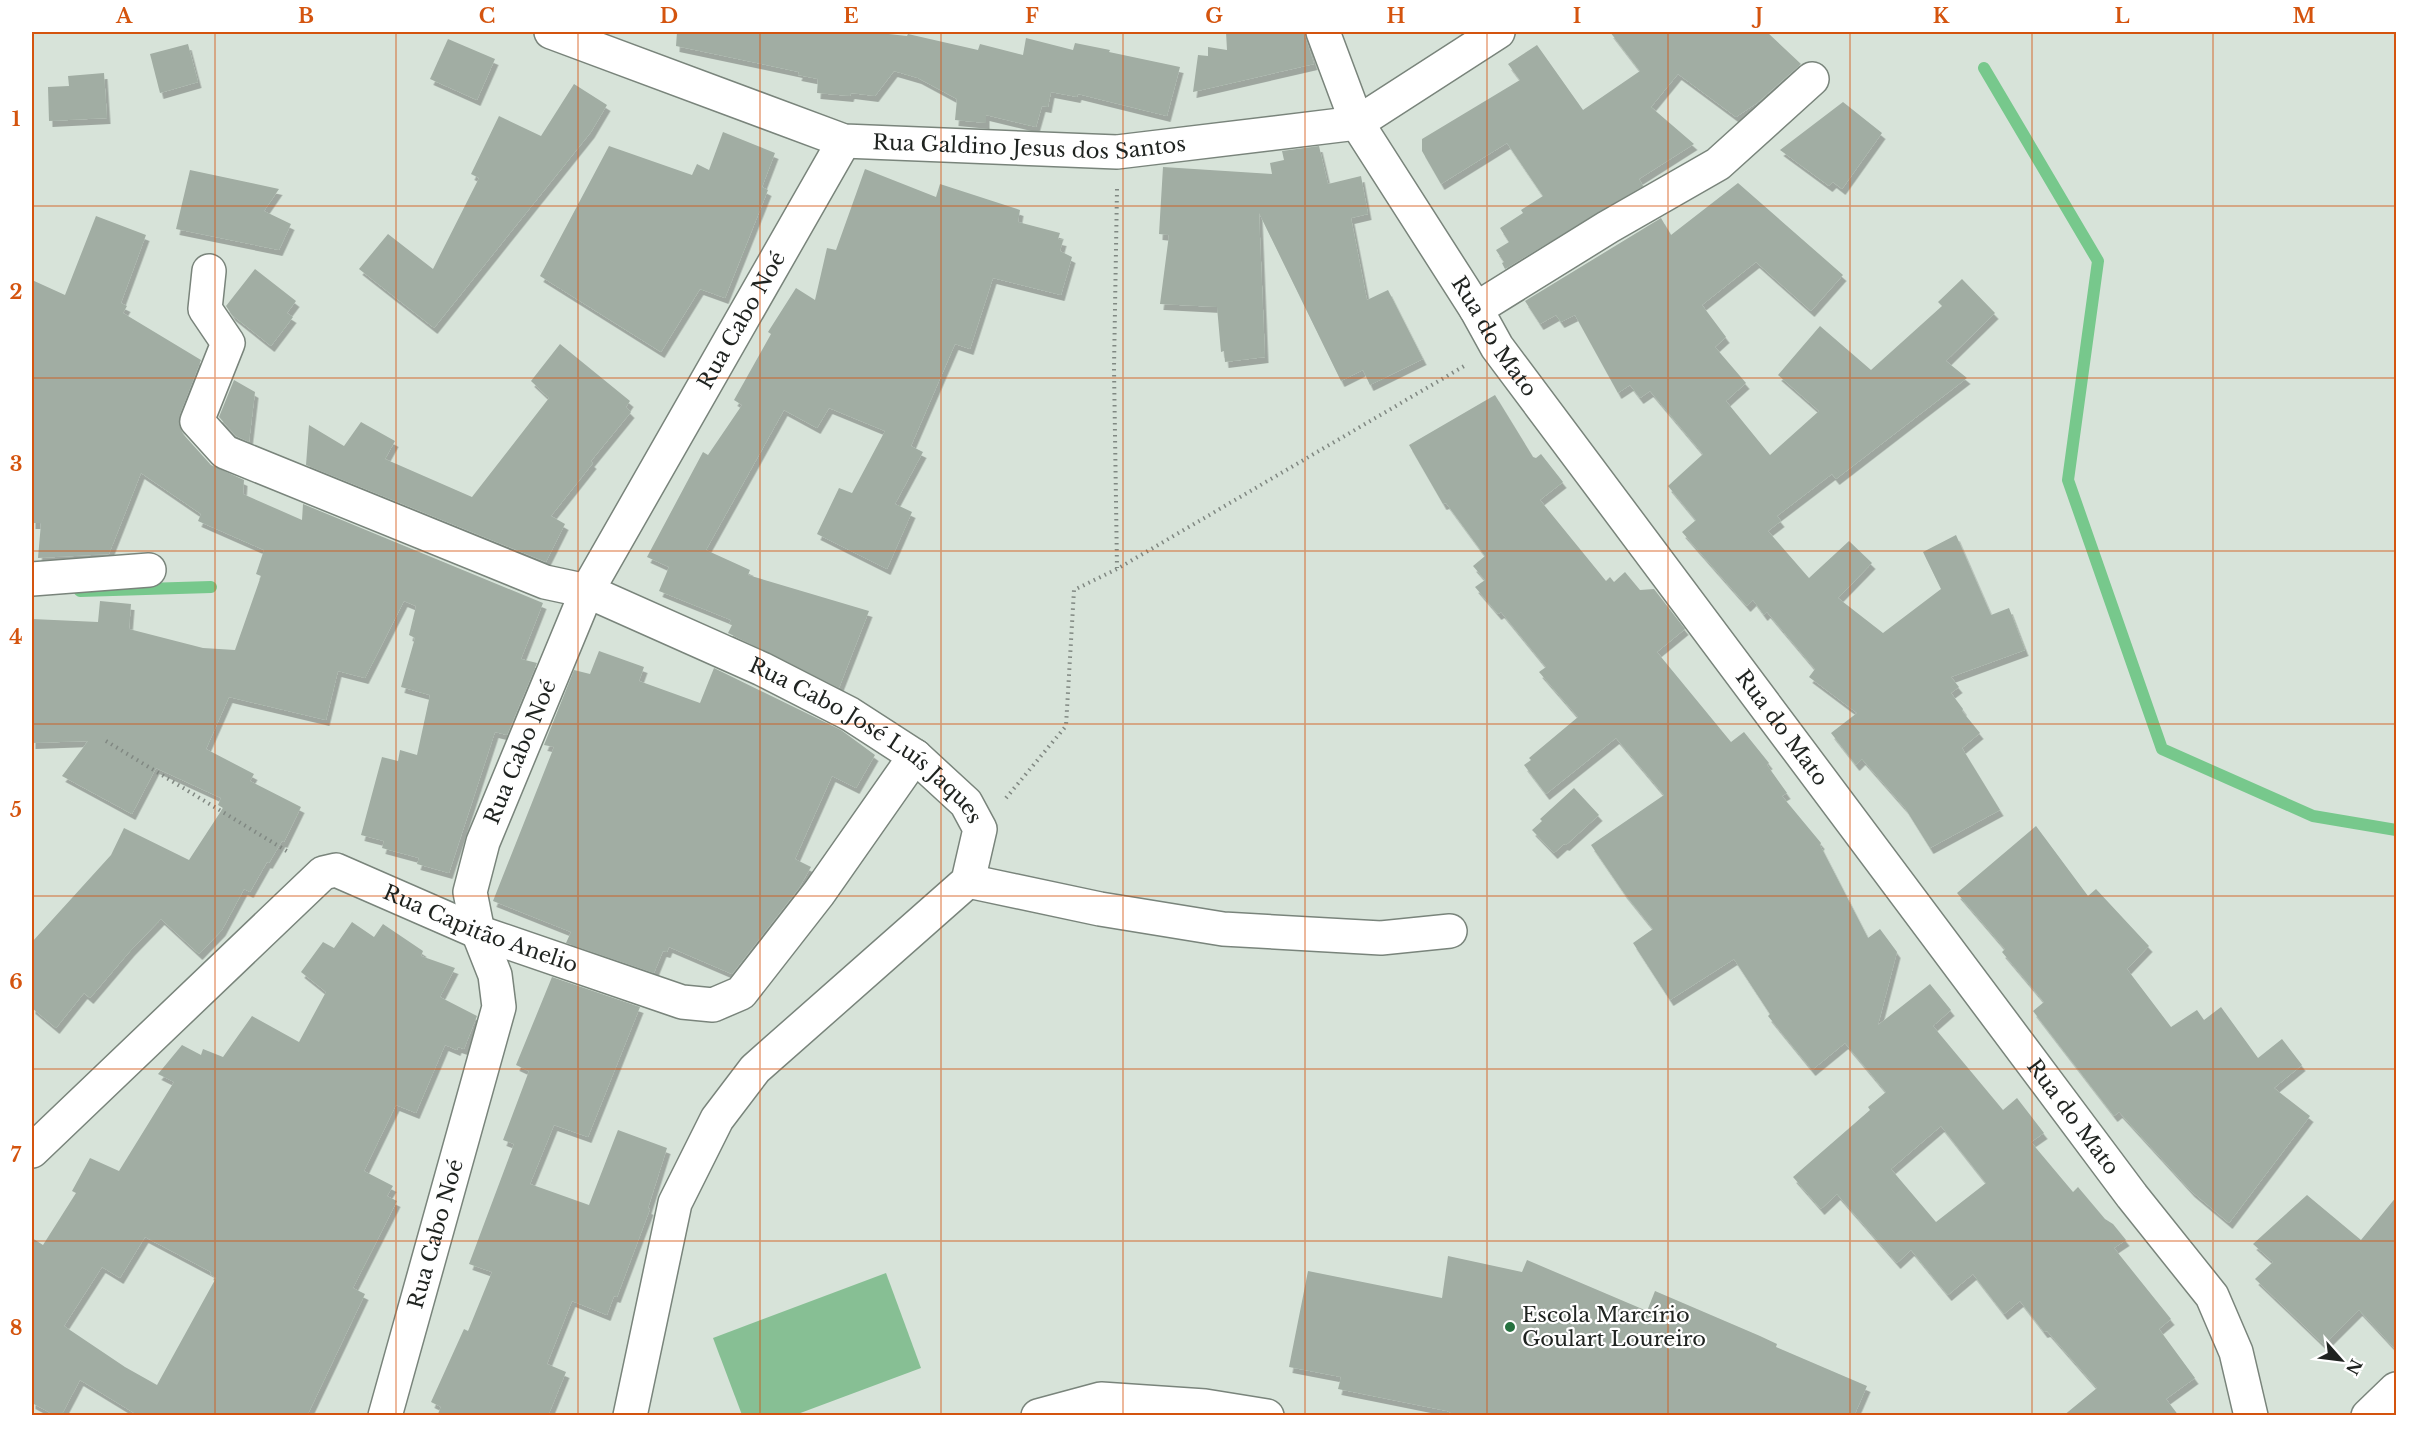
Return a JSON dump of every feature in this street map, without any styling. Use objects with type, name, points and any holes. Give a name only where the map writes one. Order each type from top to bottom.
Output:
[{"type":"street","name":"Rua Galdino Jesus dos Santos","points":[[551,32],[844,141],[1117,152],[1357,123],[1498,32]]},
{"type":"street","name":"Rua do Mato","points":[[1323,32],[1357,123],[1476,309],[1497,347],[2132,1196],[2212,1296],[2236,1352],[2251,1416]]},
{"type":"street","points":[[1476,309],[1608,227],[1718,164],[1812,79]]},
{"type":"street","name":"Rua Cabo Noé","points":[[385,1416],[499,1007],[495,975],[478,932],[470,892],[483,842],[586,591],[844,141]]},
{"type":"street","name":"Rua Cabo José Luís Jaques","points":[[209,272],[205,309],[228,343],[197,421],[225,452],[545,582],[586,591],[762,669],[850,714],[915,756],[966,802],[980,829],[968,881]]},
{"type":"street","points":[[32,579],[149,570]]},
{"type":"street","name":"Rua Capitão Anelio","points":[[323,873],[336,870],[478,932],[682,1002],[713,1005],[741,993],[819,893],[915,756]]},
{"type":"street","points":[[32,1150],[323,873]]},
{"type":"street","points":[[630,1416],[675,1203],[717,1119],[754,1069],[968,881],[1100,909],[1223,929],[1381,938],[1450,931]]},
{"type":"street","points":[[2368,1416],[2397,1389]]},
{"type":"street","points":[[1038,1416],[1101,1399],[1205,1406],[1267,1416]]},
{"type":"path","points":[[1117,152],[1114,368],[1117,569]]},
{"type":"path","points":[[980,829],[1066,726],[1074,590],[1117,569],[1497,347]]},
{"type":"path","points":[[106,741],[323,873]]},
{"type":"green space","points":[[886,1273],[921,1368],[795,1415],[742,1415],[713,1338]]},
{"type":"building","points":[[677,32],[870,32],[907,36],[908,34],[978,50],[980,44],[1023,55],[1026,38],[1073,50],[1075,43],[1180,67],[1167,116],[1078,94],[1077,97],[1051,92],[1048,107],[1042,106],[1036,127],[986,115],[986,123],[955,120],[957,99],[918,78],[894,71],[875,96],[817,93],[818,79],[798,75],[799,72],[676,46]]},
{"type":"building","points":[[1226,32],[1304,32],[1314,64],[1193,92],[1198,55],[1208,56],[1208,47],[1227,50]]},
{"type":"building","points":[[1610,32],[1767,32],[1801,64],[1757,103],[1736,117],[1678,74],[1651,107],[1694,144],[1639,179],[1643,186],[1505,269],[1502,263],[1504,262],[1496,250],[1509,242],[1500,228],[1523,213],[1521,210],[1543,196],[1507,143],[1441,184],[1422,151],[1422,139],[1520,80],[1508,64],[1537,45],[1583,110],[1640,71]]},
{"type":"building","points":[[448,39],[495,59],[477,100],[430,79]]},
{"type":"building","points":[[188,44],[198,82],[160,93],[150,54]]},
{"type":"building","points":[[104,73],[107,118],[49,121],[48,87],[69,86],[68,76]]},
{"type":"building","points":[[574,84],[607,105],[591,132],[434,328],[359,269],[388,234],[433,269],[479,178],[471,174],[499,116],[541,136]]},
{"type":"building","points":[[1843,102],[1882,133],[1842,189],[1833,182],[1829,186],[1780,150]]},
{"type":"building","points":[[723,132],[775,153],[762,187],[768,190],[725,298],[700,289],[661,352],[540,276],[609,146],[692,175],[697,164],[709,170]]},
{"type":"building","points":[[1319,146],[1328,184],[1361,176],[1368,214],[1351,218],[1367,300],[1388,290],[1423,359],[1370,385],[1363,370],[1341,381],[1259,213],[1265,357],[1225,362],[1224,351],[1221,352],[1217,307],[1160,304],[1169,235],[1159,234],[1163,167],[1272,174],[1270,163],[1284,160],[1282,151]]},
{"type":"building","points":[[865,169],[936,197],[940,184],[1020,210],[1018,222],[1060,233],[1058,239],[1063,240],[1060,251],[1072,257],[1061,295],[993,278],[970,349],[955,344],[911,446],[923,452],[895,504],[912,512],[887,569],[817,534],[839,488],[852,493],[885,431],[829,408],[817,428],[784,410],[706,550],[750,570],[748,575],[869,611],[839,688],[728,633],[732,625],[729,624],[731,620],[659,591],[669,567],[647,557],[703,452],[708,455],[742,405],[734,400],[771,334],[768,332],[796,288],[815,300],[827,248],[836,250]]},
{"type":"building","points":[[190,170],[279,189],[264,211],[291,224],[279,250],[176,229]]},
{"type":"building","points":[[1738,183],[1843,275],[1811,311],[1756,262],[1702,305],[1726,337],[1715,347],[1746,383],[1726,401],[1770,455],[1819,411],[1778,375],[1820,326],[1871,370],[1942,306],[1938,302],[1962,279],[1995,313],[1946,361],[1967,378],[1836,479],[1832,474],[1777,516],[1781,521],[1768,531],[1809,578],[1849,541],[1872,563],[1838,598],[1883,633],[1941,589],[1923,552],[1956,535],[1991,615],[2009,608],[2025,650],[1951,677],[1959,687],[1951,693],[1980,733],[1962,748],[2000,810],[1930,848],[1905,808],[1862,759],[1856,765],[1831,733],[1857,713],[1809,677],[1815,669],[1767,612],[1764,615],[1753,600],[1747,606],[1682,532],[1696,520],[1668,486],[1703,454],[1650,391],[1640,398],[1630,385],[1618,393],[1575,315],[1561,322],[1556,315],[1540,324],[1525,301],[1661,218],[1671,235]]},
{"type":"building","points":[[96,216],[146,235],[121,303],[127,306],[123,313],[201,360],[180,414],[179,425],[183,434],[211,465],[244,480],[243,494],[302,520],[303,504],[543,603],[521,659],[537,663],[507,735],[495,732],[449,873],[417,864],[419,858],[382,848],[384,841],[361,835],[382,757],[398,761],[400,750],[417,755],[430,695],[401,687],[415,638],[409,635],[416,606],[404,601],[365,678],[338,671],[326,720],[229,697],[206,749],[254,774],[250,781],[301,807],[284,842],[282,841],[269,863],[267,862],[250,892],[244,889],[222,930],[199,954],[161,919],[90,998],[84,993],[56,1028],[32,1008],[32,942],[111,855],[124,828],[189,860],[223,808],[218,805],[221,798],[156,768],[132,814],[62,776],[88,741],[32,743],[32,619],[98,622],[100,601],[131,604],[129,629],[203,648],[235,650],[261,576],[256,574],[264,550],[198,521],[201,514],[141,473],[109,554],[38,558],[41,523],[32,523],[32,280],[65,295]]},
{"type":"building","points":[[255,269],[296,301],[287,313],[293,317],[271,346],[232,315],[226,306]]},
{"type":"building","points":[[560,344],[630,401],[626,407],[631,412],[591,461],[593,463],[551,516],[565,524],[546,562],[306,465],[309,425],[344,446],[361,422],[395,441],[385,459],[472,497],[549,398],[531,381]]},
{"type":"building","points":[[234,380],[255,392],[249,442],[236,436],[219,417]]},
{"type":"building","points":[[1495,395],[1533,457],[1536,458],[1541,454],[1563,482],[1540,500],[1606,581],[1610,577],[1614,582],[1625,572],[1640,590],[1654,589],[1685,629],[1657,652],[1731,742],[1744,732],[1769,763],[1767,765],[1787,793],[1782,796],[1821,843],[1868,938],[1880,929],[1897,952],[1878,1025],[1930,984],[1951,1010],[1933,1026],[2003,1110],[2017,1098],[2044,1133],[2031,1142],[2073,1192],[2078,1187],[2126,1240],[2114,1248],[2171,1319],[2159,1329],[2195,1378],[2166,1399],[2179,1416],[2063,1416],[2097,1388],[2047,1331],[2044,1332],[2020,1301],[2004,1314],[1973,1274],[1948,1295],[1911,1250],[1897,1263],[1837,1194],[1821,1209],[1793,1177],[1870,1110],[1868,1107],[1886,1092],[1845,1043],[1812,1070],[1768,1016],[1770,1014],[1734,959],[1670,1000],[1633,943],[1653,929],[1624,893],[1591,845],[1664,795],[1616,738],[1546,794],[1524,765],[1531,760],[1529,758],[1578,717],[1539,672],[1546,667],[1501,612],[1498,614],[1475,587],[1485,580],[1473,566],[1485,556],[1446,503],[1443,504],[1409,445]],"holes":[[[1941,1126],[1986,1183],[1936,1222],[1891,1169]]]},
{"type":"building","points":[[599,651],[644,667],[639,681],[700,703],[714,668],[841,730],[875,755],[856,788],[832,776],[795,859],[811,867],[799,888],[732,974],[669,947],[667,952],[663,951],[654,973],[566,943],[571,932],[493,901],[554,747],[544,745],[574,670],[590,674]]},
{"type":"building","points":[[1574,788],[1599,815],[1554,853],[1532,830],[1542,821],[1540,819]]},
{"type":"building","points":[[2036,826],[2088,896],[2096,889],[2149,946],[2127,969],[2171,1027],[2197,1010],[2204,1020],[2221,1007],[2258,1058],[2282,1039],[2302,1065],[2274,1088],[2310,1116],[2229,1223],[2191,1191],[2119,1112],[2114,1116],[2033,1011],[2044,1002],[2002,952],[2005,949],[1957,893]]},
{"type":"building","points":[[352,922],[374,937],[383,924],[423,951],[421,956],[455,968],[440,997],[477,1016],[464,1049],[458,1047],[457,1050],[445,1045],[416,1113],[396,1105],[364,1171],[393,1186],[387,1196],[397,1201],[353,1288],[365,1294],[307,1416],[139,1416],[80,1380],[61,1416],[56,1416],[32,1403],[32,1238],[43,1245],[76,1193],[72,1191],[90,1158],[119,1171],[174,1082],[158,1074],[182,1045],[201,1055],[203,1049],[223,1057],[252,1016],[299,1042],[326,992],[301,972],[323,942],[334,948]],"holes":[[[145,1237],[211,1272],[210,1274],[216,1278],[157,1385],[125,1367],[64,1326],[102,1267],[120,1278]]]},
{"type":"building","points":[[552,977],[640,1007],[588,1137],[554,1125],[530,1184],[589,1205],[618,1130],[667,1148],[648,1208],[650,1209],[617,1297],[614,1296],[607,1315],[572,1301],[547,1364],[566,1372],[548,1416],[437,1416],[441,1407],[431,1402],[464,1329],[468,1331],[492,1272],[469,1264],[514,1144],[503,1140],[529,1071],[516,1065]]},
{"type":"building","points":[[2307,1195],[2361,1240],[2397,1196],[2397,1351],[2359,1310],[2324,1345],[2255,1279],[2273,1262],[2253,1244]]},
{"type":"building","name":"Escola Marcírio Goulart Loureiro","points":[[1448,1256],[1522,1272],[1527,1260],[1647,1311],[1655,1291],[1760,1336],[1777,1344],[1776,1347],[1867,1386],[1854,1416],[1457,1416],[1447,1411],[1338,1389],[1341,1377],[1289,1367],[1308,1271],[1442,1298]]},
{"type":"waterway","points":[[1984,68],[2098,261],[2068,480],[2162,749],[2313,816],[2396,830]]},
{"type":"waterway","points":[[80,591],[211,587]]},
{"type":"place","name":"Escola Marcírio Goulart Loureiro","points":[[1510,1327]]}]
